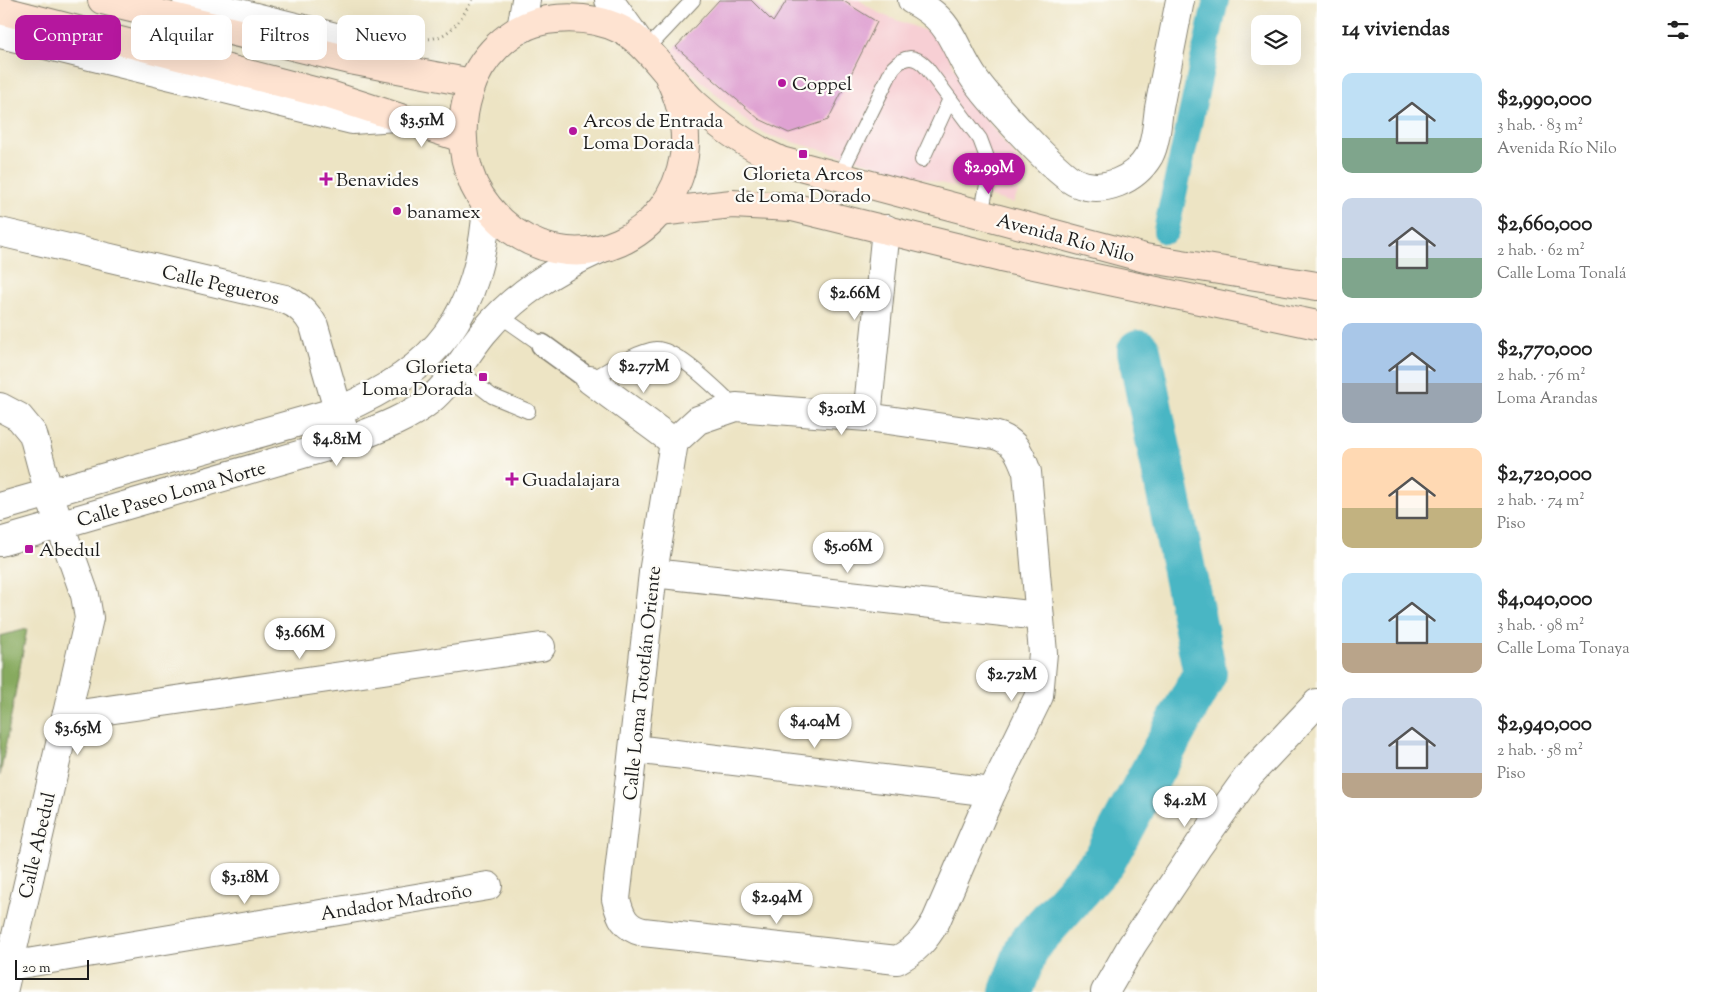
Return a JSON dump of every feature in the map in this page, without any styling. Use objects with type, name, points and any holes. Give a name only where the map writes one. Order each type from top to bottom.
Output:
[{"type":"main road","points":[[102,0],[350,60],[472,83]]},
{"type":"main road","points":[[0,10],[333,96],[462,138]]},
{"type":"main road","points":[[568,17],[594,20],[618,28],[643,46],[669,77],[681,107],[685,139],[684,155],[675,185],[660,212],[633,236],[601,249],[583,252],[565,252],[536,244],[509,228],[487,206],[469,174],[462,138],[463,110],[472,83],[492,52],[521,29],[552,19],[568,17]]},
{"type":"main road","name":"Avenida Río Nilo","points":[[669,77],[719,126],[746,145],[781,161],[1145,258],[1317,286]]},
{"type":"main road","name":"Avenida Río Nilo","points":[[660,212],[696,207],[762,205],[792,207],[1001,258],[1317,325]]},
{"type":"street","points":[[187,0],[368,45],[413,71]]},
{"type":"street","points":[[521,29],[526,0]]},
{"type":"street","points":[[609,0],[643,46]]},
{"type":"street","points":[[912,0],[937,15],[945,25],[976,82],[1063,174],[1075,183],[1090,188],[1109,186],[1126,179],[1149,156],[1180,0]]},
{"type":"street","points":[[0,34],[352,120],[396,117]]},
{"type":"street","name":"Calle Paseo Loma Norte","points":[[0,507],[338,410],[363,400],[405,376],[442,342],[457,322],[475,279],[485,230],[487,206]]},
{"type":"street","points":[[867,417],[886,229]]},
{"type":"street","name":"Calle Pegueros","points":[[0,232],[286,299],[295,303],[310,317],[314,326],[347,442]]},
{"type":"street","name":"Calle Paseo Loma Norte","points":[[0,542],[347,442],[415,411],[442,389],[499,315],[547,276],[601,249]]},
{"type":"street","points":[[542,346],[674,442],[698,420],[736,407],[867,417],[1004,437],[1013,443],[1022,457],[1027,472],[1043,653],[1039,696],[992,792],[634,749]]},
{"type":"street","name":"Calle Abedul","points":[[0,407],[19,417],[33,434],[49,494],[85,595],[90,618],[3,992]]},
{"type":"street","name":"Calle Loma Tototlán Oriente","points":[[674,442],[653,573],[616,899],[625,923],[632,930],[643,932],[897,960],[911,953],[924,942],[936,921],[992,792]]},
{"type":"street","points":[[653,573],[1039,616]]},
{"type":"street","points":[[66,716],[541,647]]},
{"type":"street","points":[[1106,992],[1132,945],[1249,775],[1317,703]]},
{"type":"street","name":"Andador Madroño","points":[[9,966],[488,886]]},
{"type":"lane","points":[[643,46],[692,0]]},
{"type":"lane","points":[[839,176],[893,68],[900,60],[909,57],[919,59],[980,139],[989,167],[982,215]]},
{"type":"lane","points":[[922,160],[950,99]]},
{"type":"lane","points":[[499,315],[542,346]]},
{"type":"lane","points":[[590,380],[647,351],[662,350],[667,351],[691,368],[736,407]]},
{"type":"lane","points":[[457,369],[492,396],[528,411]]},
{"type":"shaded area","points":[[719,0],[751,0],[773,22],[787,0],[859,0],[880,14],[937,35],[975,105],[1028,173],[1013,203],[771,136],[754,128],[669,53]]},
{"type":"green space","points":[[27,629],[0,776],[0,636]]},
{"type":"building","name":"Coppel","points":[[719,0],[751,0],[773,22],[787,0],[842,0],[877,22],[828,120],[789,133],[759,119],[676,47]]},
{"type":"waterway","points":[[1166,231],[1216,0]]},
{"type":"waterway","points":[[1011,992],[1028,946],[1104,861],[1205,673],[1139,351]]},
{"type":"place","name":"Coppel","points":[[782,83]]},
{"type":"place","name":"Arcos de Entrada Loma Dorada","points":[[573,131]]},
{"type":"place","name":"Glorieta Arcos de Loma Dorado","points":[[803,154]]},
{"type":"place","name":"Benavides","points":[[326,179]]},
{"type":"place","name":"banamex","points":[[397,211]]},
{"type":"place","name":"Glorieta Loma Dorada","points":[[483,377]]},
{"type":"place","name":"Guadalajara","points":[[512,479]]},
{"type":"place","name":"Abedul","points":[[29,549]]}]
